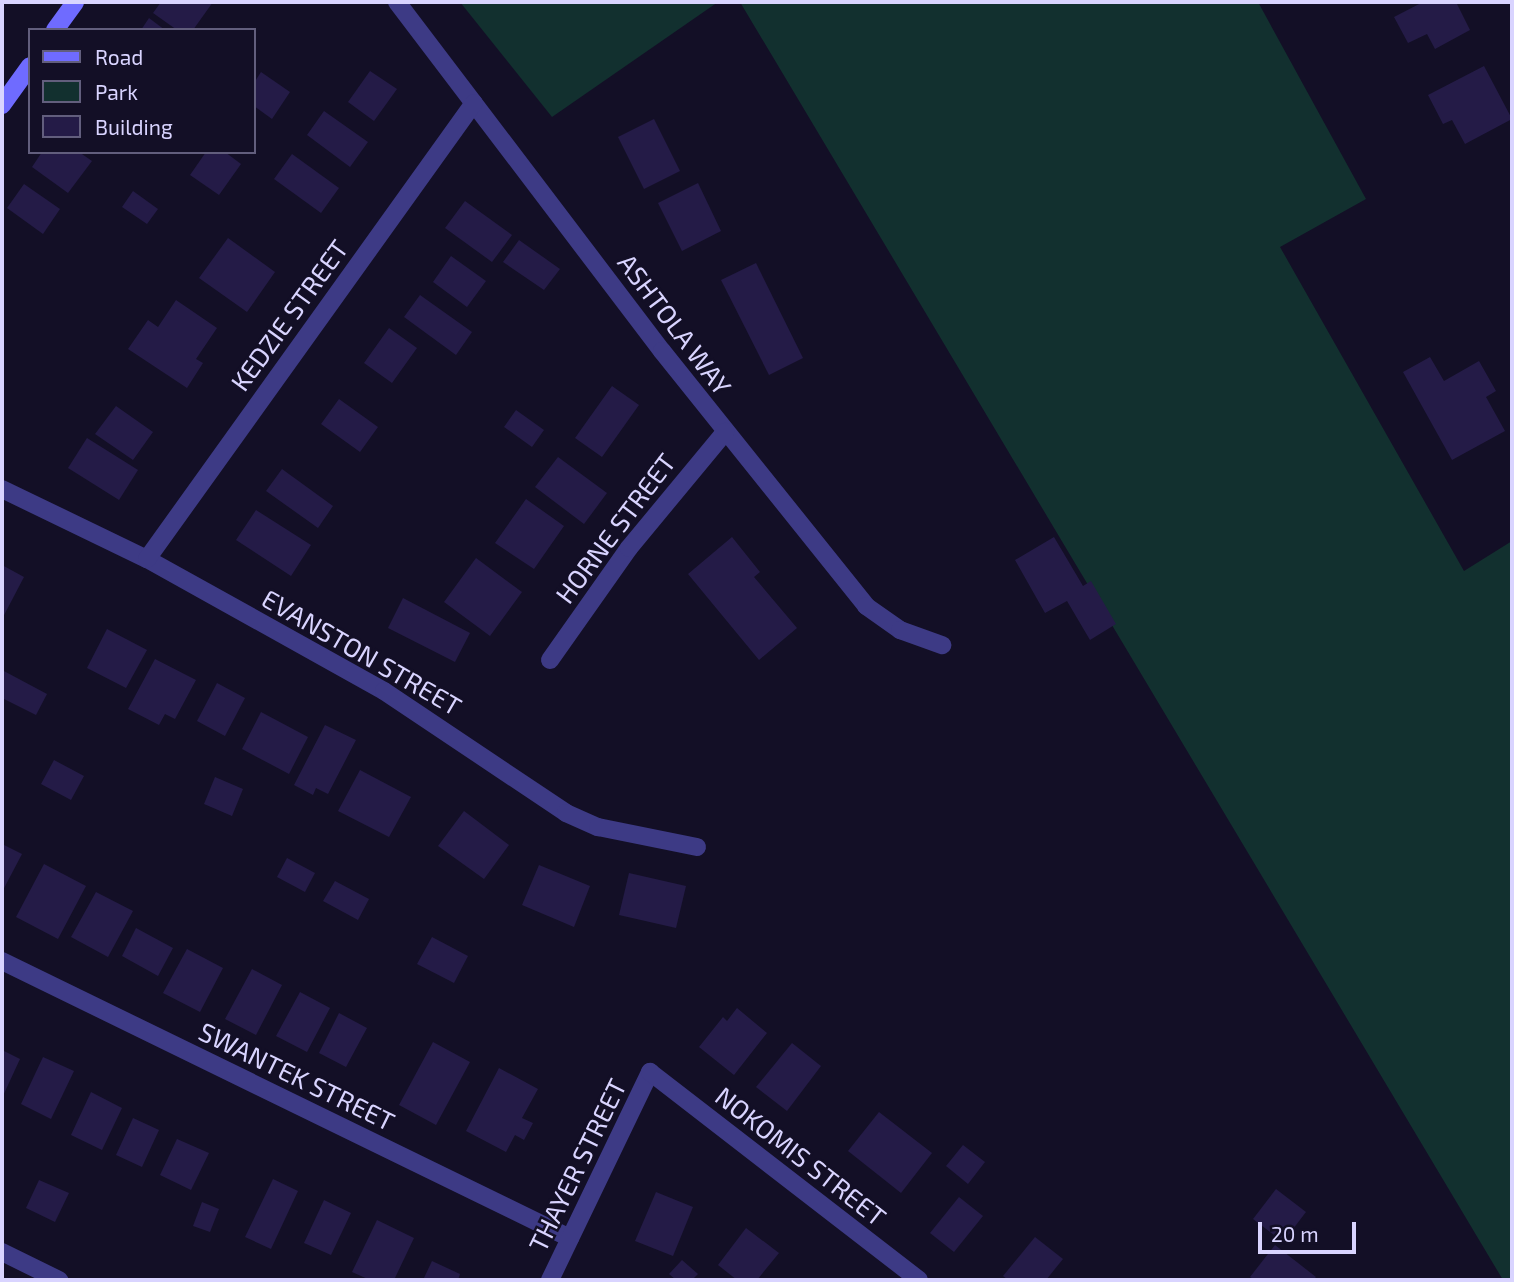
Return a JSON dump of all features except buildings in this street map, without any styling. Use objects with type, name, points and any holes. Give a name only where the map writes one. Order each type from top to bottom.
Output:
[{"type":"street","points":[[56,28],[75,2]]},
{"type":"street","name":"ASHTOLA WAY","points":[[397,2],[725,432],[866,606],[900,630],[942,645]]},
{"type":"street","points":[[2,105],[28,69]]},
{"type":"street","name":"KEDZIE STREET","points":[[147,559],[474,103]]},
{"type":"street","name":"HORNE STREET","points":[[551,660],[629,548],[725,432]]},
{"type":"street","name":"EVANSTON STREET","points":[[2,489],[147,559],[384,691],[566,813],[598,827],[697,847]]},
{"type":"street","name":"SWANTEK STREET","points":[[2,961],[570,1238]]},
{"type":"street","name":"THAYER STREET","points":[[550,1280],[650,1072]]},
{"type":"street","name":"NOKOMIS STREET","points":[[650,1072],[919,1280]]},
{"type":"street","points":[[2,1252],[59,1280]]},
{"type":"green space","points":[[460,2],[718,2],[552,117]]},
{"type":"green space","points":[[740,2],[1258,2],[1366,199],[1280,247],[1464,571],[1512,541],[1512,1280],[1503,1280]]}]
